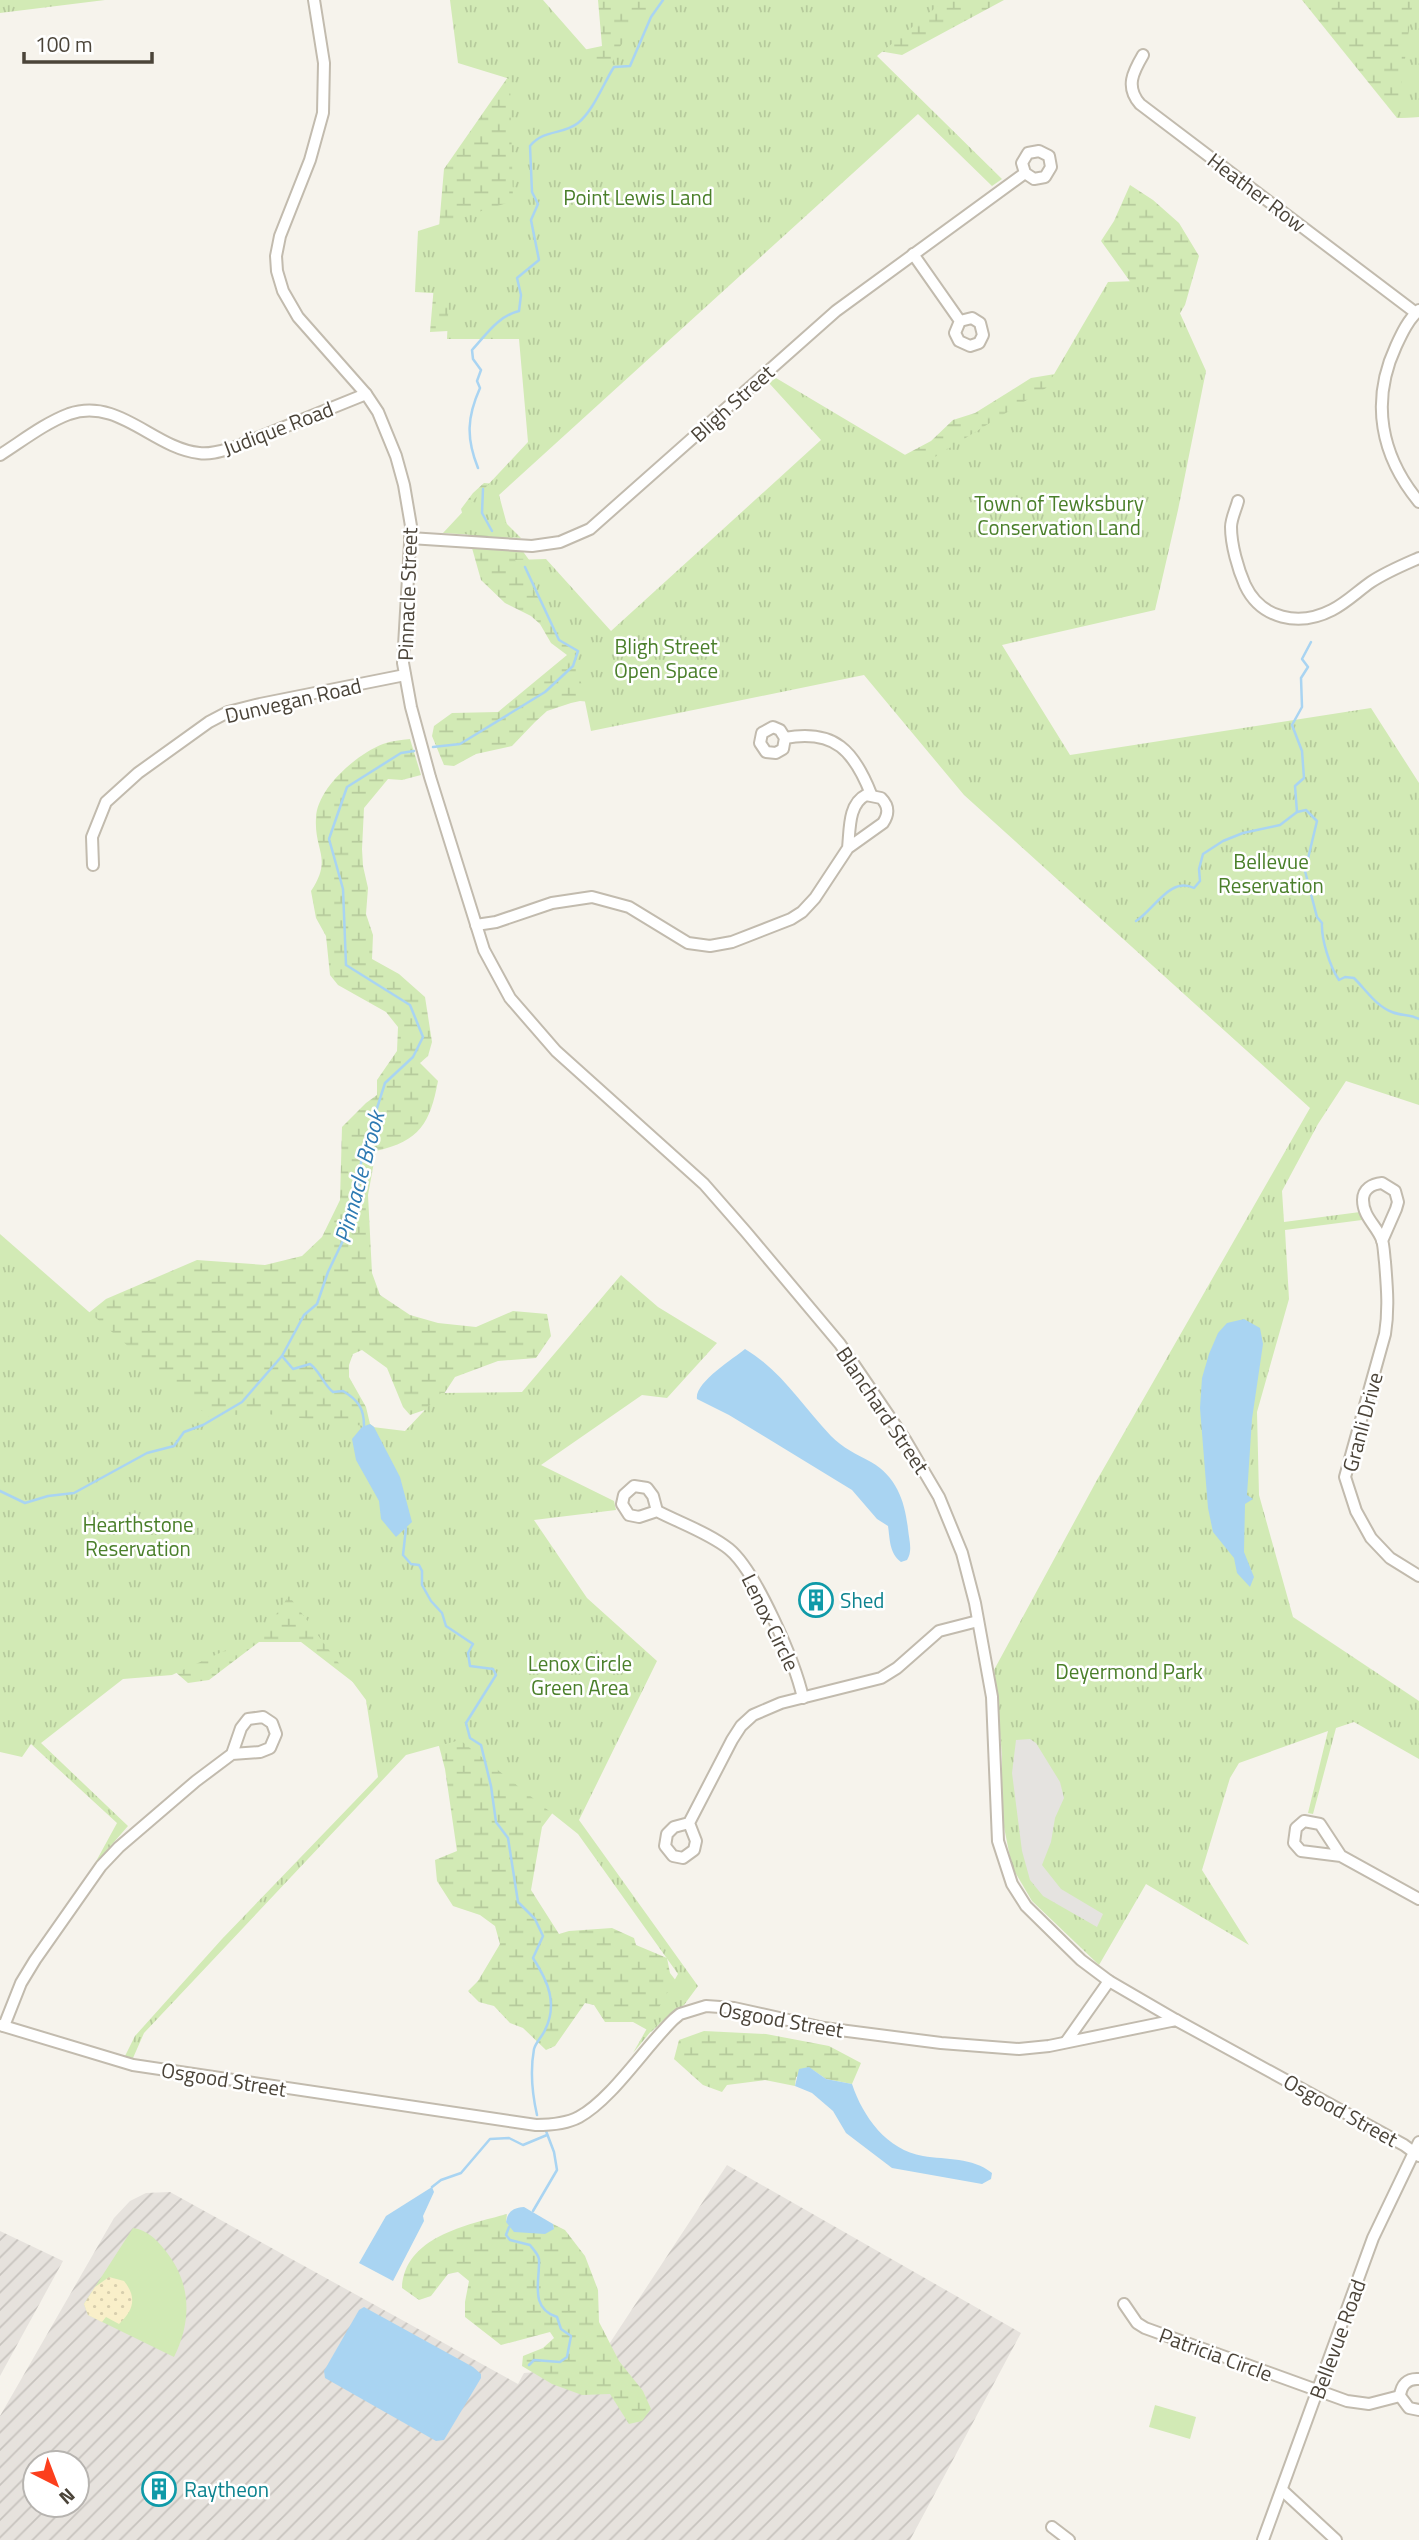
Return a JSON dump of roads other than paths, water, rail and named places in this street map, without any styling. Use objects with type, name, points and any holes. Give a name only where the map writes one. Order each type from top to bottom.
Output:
[{"type":"street","name":"Pinnacle Street","points":[[314,0],[324,63],[323,113],[310,160],[280,236],[276,265],[283,291],[298,317],[366,394],[378,412],[396,456],[404,485],[410,538],[402,663],[420,742],[453,851]]},
{"type":"street","name":"Heather Row","points":[[1143,55],[1132,76],[1132,88],[1140,103],[1417,312]]},
{"type":"street","name":"Bligh Street","points":[[410,538],[532,546],[560,542],[590,529],[836,310],[1025,173]]},
{"type":"street","points":[[913,254],[960,321]]},
{"type":"street","points":[[1417,312],[1402,332],[1391,356],[1383,383],[1382,404],[1383,426],[1389,452],[1402,481],[1419,502]]},
{"type":"street","name":"Judique Road","points":[[0,455],[52,422],[71,414],[95,411],[115,414],[184,450],[201,454],[215,453],[366,394]]},
{"type":"street","points":[[1238,502],[1231,527],[1236,557],[1245,584],[1253,598],[1268,612],[1282,618],[1311,618],[1330,611],[1380,577],[1419,558]]},
{"type":"street","name":"Dunvegan Road","points":[[93,864],[92,836],[106,802],[138,773],[209,722],[228,712],[260,704],[405,675]]},
{"type":"street","points":[[785,738],[816,736],[844,749],[862,770],[871,794]]},
{"type":"street","points":[[476,925],[496,922],[552,903],[592,897],[629,907],[688,943],[710,946],[732,942],[791,919],[807,908],[848,848],[878,827],[886,818],[887,807],[877,795],[861,798],[855,807],[848,848]]},
{"type":"street","name":"Blanchard Street","points":[[453,851],[484,950],[510,998],[555,1051],[704,1184],[840,1344],[934,1484],[962,1553],[975,1602],[992,1697],[998,1841],[1012,1884],[1026,1906],[1081,1960],[1109,1981],[1176,2020]]},
{"type":"street","name":"Granli Drive","points":[[1382,1241],[1398,1202],[1395,1191],[1381,1183],[1371,1186],[1363,1200],[1369,1219],[1382,1241],[1389,1303],[1385,1334],[1345,1477],[1356,1511],[1371,1538],[1390,1558],[1419,1576]]},
{"type":"street","name":"Lenox Circle","points":[[657,1511],[722,1545],[741,1561],[789,1654],[803,1698]]},
{"type":"street","points":[[689,1823],[741,1726],[765,1708],[881,1678],[897,1668],[939,1631],[978,1621]]},
{"type":"street","points":[[2,2025],[35,1959],[101,1866],[134,1833],[232,1754],[260,1752],[270,1748],[276,1734],[272,1723],[263,1717],[248,1719],[241,1728],[232,1754]]},
{"type":"street","points":[[1341,1856],[1320,1824],[1304,1821],[1296,1828],[1293,1838],[1301,1851],[1341,1856],[1419,1899]]},
{"type":"street","points":[[1066,2042],[1109,1981]]},
{"type":"street","name":"Osgood Street","points":[[2,2025],[134,2065],[536,2125],[566,2122],[578,2118],[597,2105],[674,2019],[680,2014],[706,2006],[752,2011],[824,2028],[941,2043],[1019,2049],[1176,2020],[1417,2150]]},
{"type":"street","name":"Bellevue Road","points":[[1263,2540],[1373,2238],[1417,2150]]},
{"type":"street","name":"Patricia Circle","points":[[1124,2304],[1137,2323],[1145,2328],[1318,2391],[1362,2404],[1383,2402],[1400,2396]]},
{"type":"street","points":[[1419,2379],[1406,2382],[1402,2386],[1400,2396],[1409,2408],[1419,2410]]},
{"type":"street","points":[[1282,2490],[1336,2540]]},
{"type":"street","points":[[1052,2527],[1069,2540]]},
{"type":"water","points":[[1244,1319],[1260,1328],[1263,1344],[1252,1419],[1247,1495],[1253,1499],[1245,1504],[1244,1552],[1254,1577],[1250,1587],[1237,1573],[1234,1558],[1213,1532],[1208,1508],[1200,1408],[1202,1378],[1218,1333],[1227,1323]]},
{"type":"water","points":[[745,1349],[781,1378],[836,1440],[887,1475],[898,1491],[907,1519],[910,1549],[907,1560],[901,1562],[897,1558],[891,1546],[888,1526],[877,1519],[852,1490],[729,1415],[697,1399],[708,1379]]},
{"type":"water","points":[[370,1424],[400,1477],[412,1522],[396,1537],[381,1519],[379,1501],[356,1460],[352,1439],[362,1427]]},
{"type":"water","points":[[809,2067],[826,2079],[852,2084],[870,2120],[898,2147],[923,2156],[976,2164],[992,2173],[991,2179],[982,2184],[892,2168],[846,2133],[833,2111],[812,2093],[795,2086],[799,2069]]},
{"type":"water","points":[[432,2187],[434,2192],[423,2216],[424,2221],[393,2281],[359,2263],[386,2216]]},
{"type":"water","points":[[524,2207],[553,2224],[554,2229],[545,2234],[514,2232],[506,2222],[508,2215],[514,2209]]},
{"type":"water","points":[[364,2307],[481,2374],[444,2440],[436,2441],[325,2378],[324,2371],[359,2310]]},
{"type":"waterway","name":"Pinnacle Brook","points":[[478,468],[471,447],[470,418],[480,388],[477,381],[481,370],[473,359],[472,350],[487,332],[505,317],[519,311],[521,295],[517,278],[539,260],[531,220],[538,204],[532,192],[530,146],[541,137],[572,127],[584,118],[614,67],[630,66],[651,17],[663,0]]},
{"type":"waterway","name":"Pinnacle Brook","points":[[483,489],[482,513],[492,531]]},
{"type":"waterway","name":"Pinnacle Brook","points":[[433,747],[460,744],[545,692],[573,666],[578,651],[559,640],[525,567]]},
{"type":"waterway","points":[[1297,812],[1295,786],[1304,778],[1302,751],[1292,725],[1302,707],[1301,678],[1308,667],[1302,659],[1311,642]]},
{"type":"waterway","name":"Pinnacle Brook","points":[[0,1491],[25,1503],[48,1496],[74,1493],[147,1453],[174,1446],[184,1432],[203,1425],[242,1402],[282,1356],[304,1315],[317,1304],[328,1272],[349,1228],[356,1204],[362,1155],[385,1083],[413,1057],[423,1037],[410,1005],[346,965],[343,889],[329,839],[347,787],[401,753],[414,751]]},
{"type":"waterway","points":[[1136,921],[1170,890],[1185,886],[1194,888],[1200,881],[1199,869],[1203,854],[1223,841],[1243,833],[1280,825],[1297,812],[1306,810],[1317,821],[1305,871],[1317,917],[1322,923],[1327,953],[1339,980],[1345,977],[1354,978],[1387,1010],[1419,1019]]},
{"type":"waterway","points":[[282,1356],[293,1369],[310,1364],[333,1392],[343,1391],[353,1398],[363,1414],[364,1426]]},
{"type":"waterway","points":[[406,1528],[403,1555],[411,1564],[419,1565],[422,1585],[442,1613],[446,1626],[473,1644],[468,1653],[470,1666],[493,1669],[496,1675],[466,1723],[470,1738],[481,1745],[496,1822],[508,1838],[518,1902],[535,1919],[543,1936],[533,1958],[547,1984],[551,2011],[545,2030],[535,2046],[533,2057],[532,2082],[537,2115]]},
{"type":"waterway","points":[[533,2211],[557,2170],[546,2131]]},
{"type":"waterway","points":[[432,2187],[441,2180],[461,2173],[490,2139],[509,2138],[523,2145],[547,2135]]},
{"type":"waterway","points":[[509,2227],[506,2235],[510,2240],[530,2245],[538,2255],[539,2300],[548,2313],[557,2317],[561,2329],[571,2336],[567,2357],[560,2362],[534,2360],[529,2365]]},
{"type":"place","name":"Shed","points":[[816,1600]]},
{"type":"place","name":"Raytheon","points":[[159,2489]]},
{"type":"park label","name":"Point Lewis Land","points":[[638,197]]},
{"type":"park label","name":"Town of Tewksbury Conservation Land","points":[[1059,515]]},
{"type":"park label","name":"Bligh Street Open Space","points":[[666,658]]},
{"type":"park label","name":"Bellevue Reservation","points":[[1271,873]]},
{"type":"park label","name":"Hearthstone Reservation","points":[[138,1536]]},
{"type":"park label","name":"Deyermond Park","points":[[1129,1671]]},
{"type":"park label","name":"Lenox Circle Green Area","points":[[580,1675]]}]
